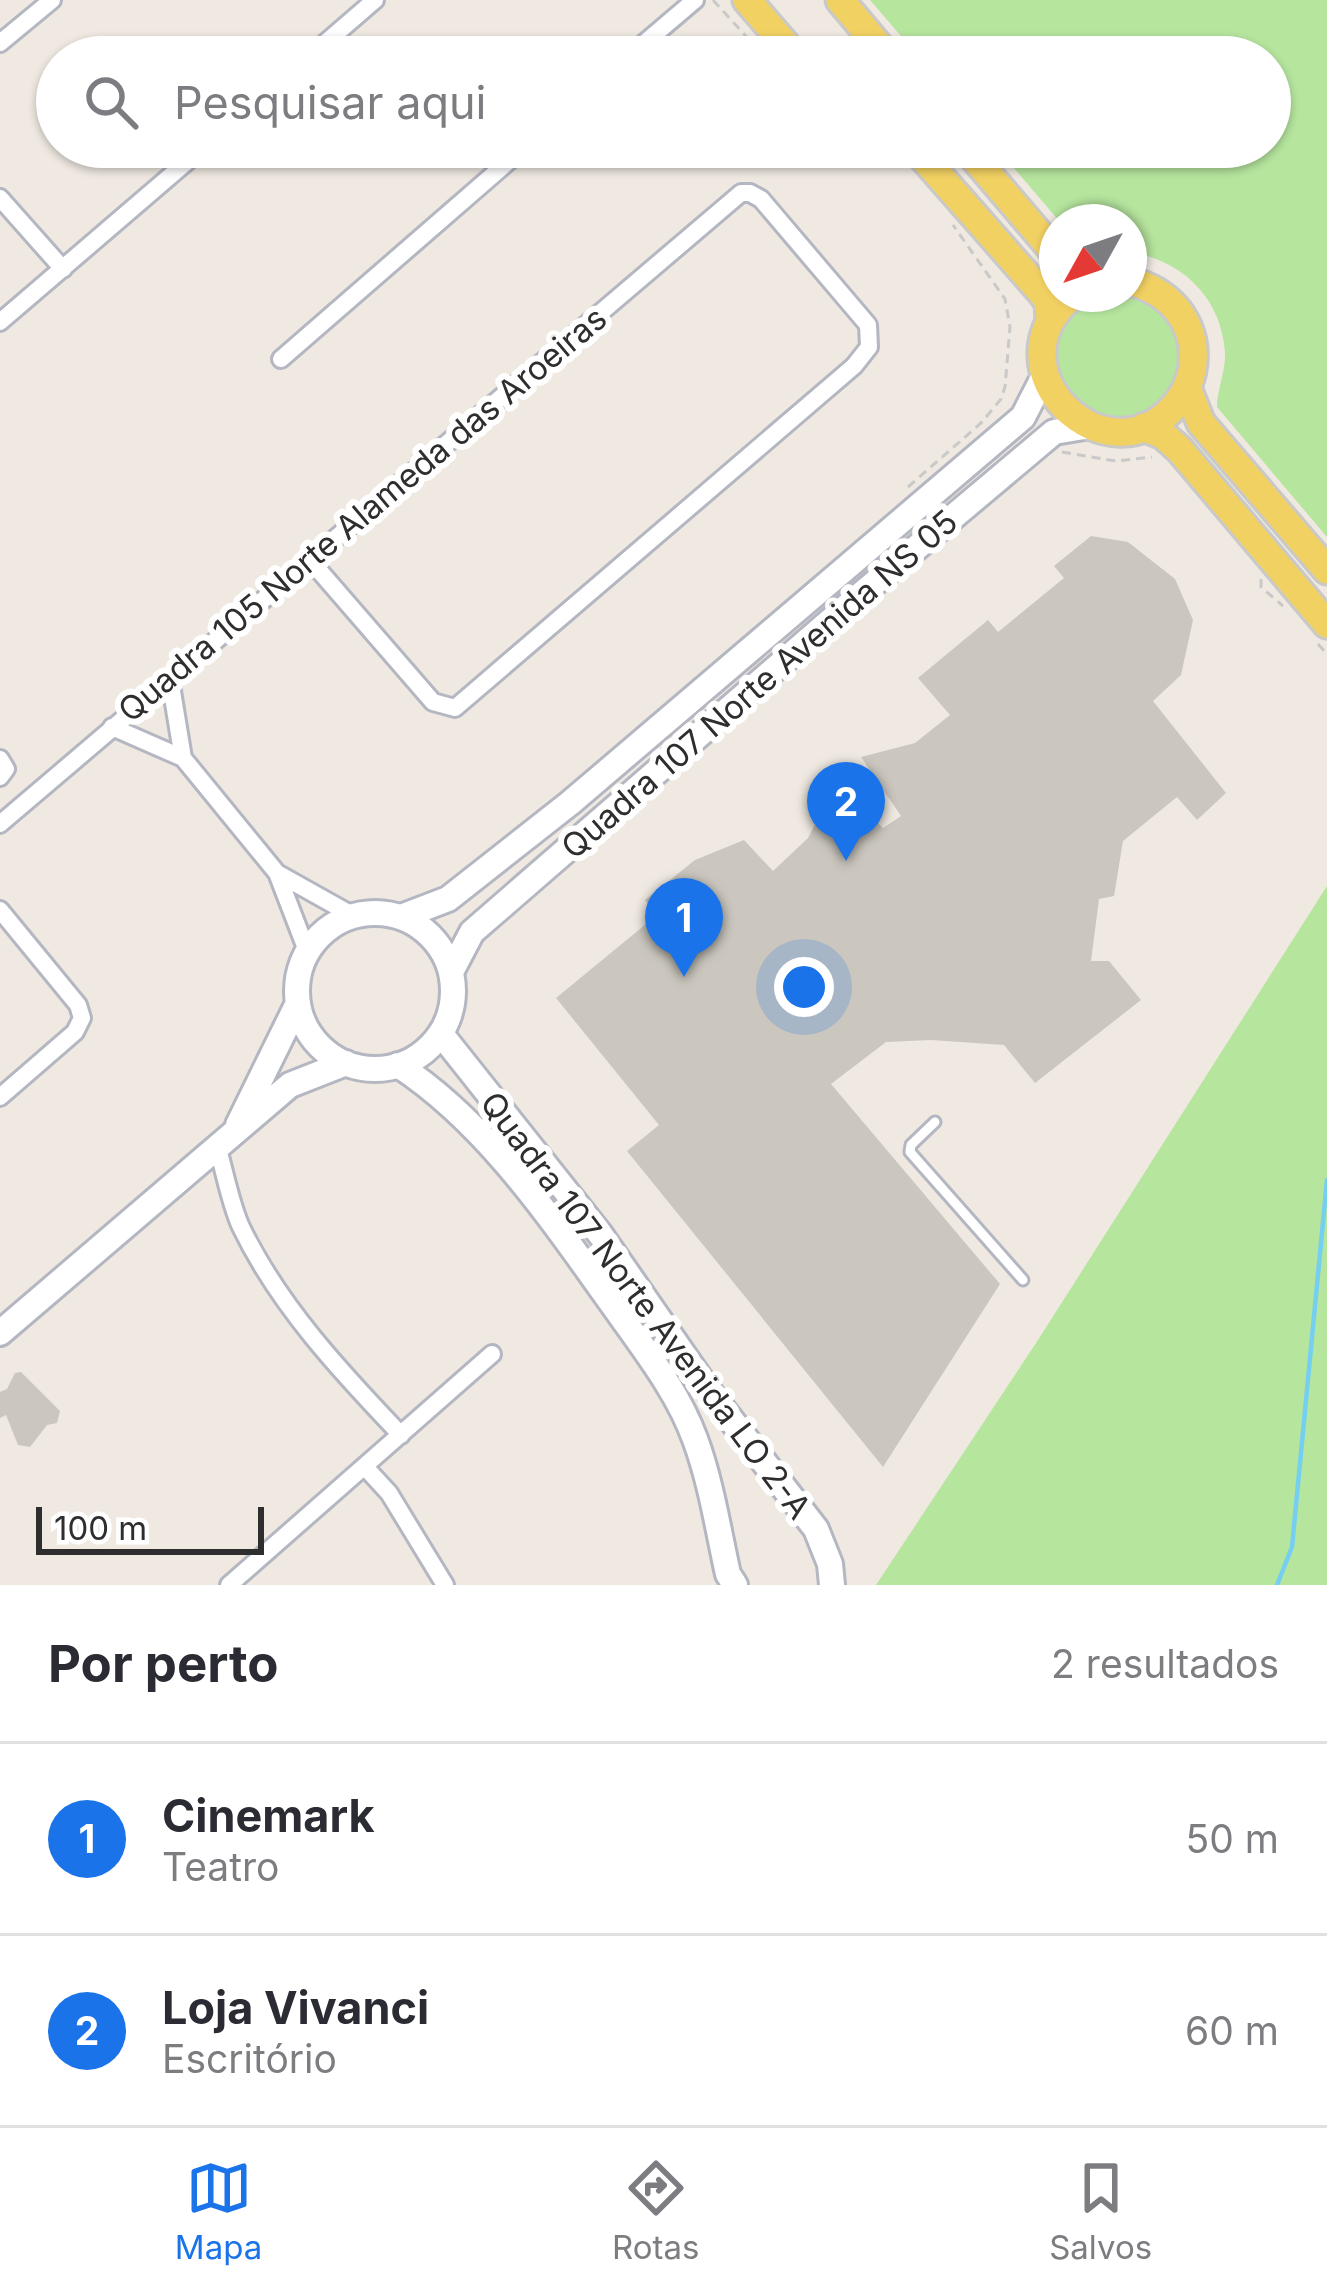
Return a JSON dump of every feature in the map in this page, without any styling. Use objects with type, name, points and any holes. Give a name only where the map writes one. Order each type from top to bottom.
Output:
[{"type":"main road","points":[[746,0],[778,36]]},
{"type":"main road","points":[[840,0],[870,36]]},
{"type":"main road","points":[[932,168],[1049,303],[1050,322],[1043,345],[1045,374],[1058,401],[1090,426],[1117,431],[1144,427],[1167,413],[1186,388],[1193,352],[1183,318],[1160,293],[1147,288]]},
{"type":"main road","points":[[983,168],[1039,234]]},
{"type":"main road","points":[[1050,322],[1059,312]]},
{"type":"main road","points":[[1186,388],[1201,423],[1327,570]]},
{"type":"main road","points":[[1144,427],[1179,449],[1327,624]]},
{"type":"street","points":[[0,43],[52,0]]},
{"type":"street","points":[[333,36],[375,0]]},
{"type":"street","points":[[652,36],[694,0]]},
{"type":"street","points":[[0,322],[180,168]]},
{"type":"street","points":[[281,359],[501,168]]},
{"type":"street","name":"Quadra 105 Norte Alameda das Aroeiras","points":[[0,824],[725,204],[745,192],[761,199],[864,319],[870,340],[865,355],[455,708],[433,702],[310,560]]},
{"type":"street","points":[[0,198],[62,269]]},
{"type":"street","name":"Quadra 107 Norte Avenida NS 05","points":[[401,917],[448,899],[570,803],[1023,417],[1045,374]]},
{"type":"street","name":"Quadra 107 Norte Avenida NS 05","points":[[451,972],[472,932],[852,602],[1054,433],[1090,426]]},
{"type":"street","points":[[170,679],[183,758]]},
{"type":"street","points":[[112,727],[183,758],[277,873],[307,951]]},
{"type":"street","points":[[0,759],[6,770],[0,777]]},
{"type":"street","points":[[277,873],[352,915]]},
{"type":"street","points":[[0,910],[78,1005],[82,1018],[75,1032],[0,1096]]},
{"type":"street","points":[[377,912],[401,917],[433,938],[451,972],[453,993],[441,1034],[422,1053],[398,1066],[372,1069],[346,1063],[323,1049],[307,1028],[298,1003],[298,976],[307,951],[319,935],[352,915],[377,912]]},
{"type":"street","points":[[298,1003],[226,1138],[240,1225],[293,1312],[401,1435]]},
{"type":"street","name":"Quadra 107 Norte Avenida LO 2-A","points":[[441,1034],[600,1234],[708,1390],[816,1529],[830,1564],[832,1585]]},
{"type":"street","points":[[0,1333],[290,1085],[346,1063]]},
{"type":"street","name":"Quadra 107 Norte Avenida LO 2-A","points":[[398,1066],[433,1088],[469,1122],[572,1248],[666,1380],[694,1437],[734,1585]]},
{"type":"street","points":[[229,1585],[492,1354]]},
{"type":"street","points":[[365,1467],[389,1493],[445,1585]]},
{"type":"lane","points":[[935,1122],[911,1145],[910,1152],[1023,1280]]},
{"type":"path","points":[[713,0],[746,36]]},
{"type":"green space","points":[[870,0],[1327,0],[1327,537],[1217,407],[1225,359],[1216,314],[1182,273],[1147,256],[1147,204],[1045,204],[1014,168],[1291,168],[1291,36],[901,36]]},
{"type":"green space","points":[[1148,295],[1183,336],[1181,383],[1142,419],[1094,418],[1057,380],[1055,338],[1074,312],[1147,312]]},
{"type":"green space","points":[[1327,886],[1327,1585],[876,1585],[1038,1340]]},
{"type":"building","points":[[1091,536],[1128,542],[1175,579],[1193,620],[1181,675],[1153,701],[1226,793],[1197,820],[1177,797],[1123,841],[1114,896],[1099,899],[1091,961],[1109,961],[1141,1000],[1035,1083],[1004,1045],[931,1040],[886,1042],[831,1084],[1000,1284],[883,1467],[627,1151],[659,1125],[556,998],[657,915],[645,900],[695,860],[744,840],[773,871],[808,838],[836,783],[883,828],[901,816],[861,757],[915,743],[950,715],[918,678],[988,620],[998,632],[1064,578],[1054,566]]},
{"type":"building","points":[[21,1372],[60,1411],[57,1423],[47,1425],[30,1447],[18,1445],[6,1415],[0,1418],[0,1392]]},
{"type":"waterway","points":[[1277,1585],[1292,1547],[1327,1180]]},
{"type":"place","name":"Loja Vivanci","points":[[846,861]]},
{"type":"place","name":"Cinemark","points":[[684,977]]}]
